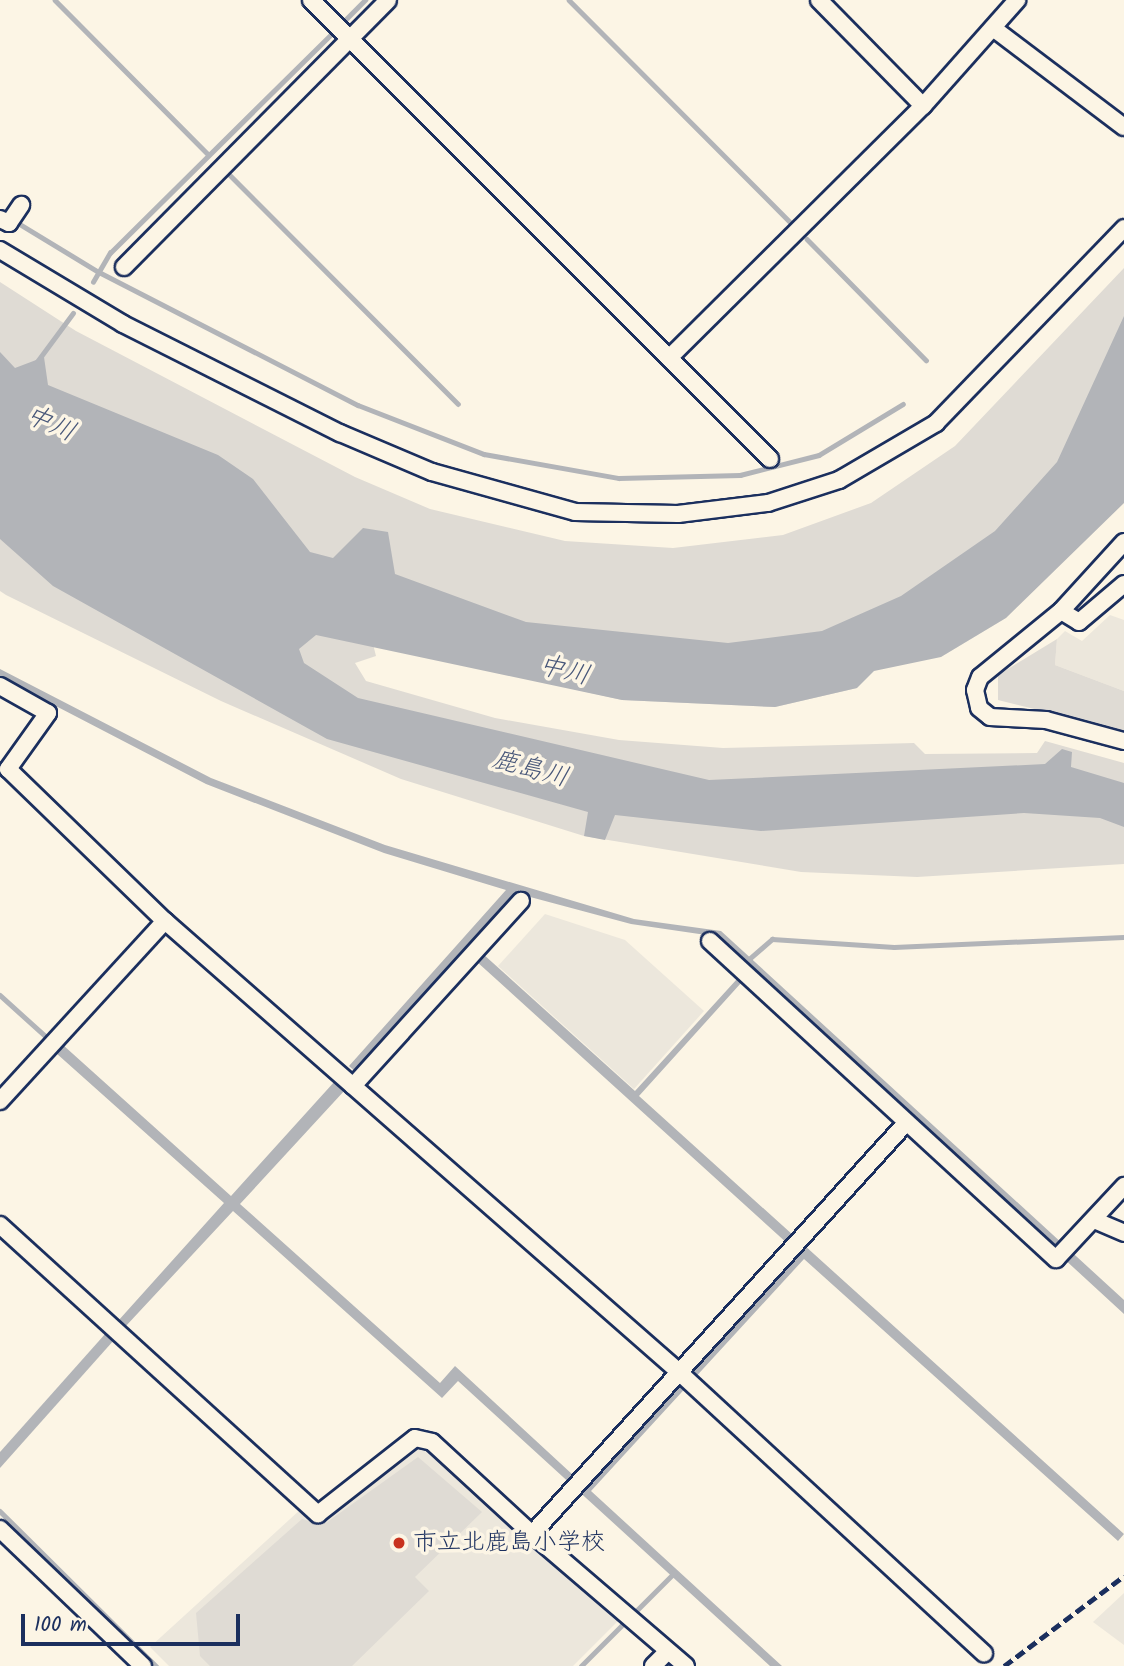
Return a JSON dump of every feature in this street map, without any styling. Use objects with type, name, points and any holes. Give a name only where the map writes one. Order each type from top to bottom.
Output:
[{"type":"street","points":[[311,0],[770,459]]},
{"type":"street","points":[[124,267],[388,0]]},
{"type":"street","points":[[819,0],[923,106]]},
{"type":"street","points":[[669,358],[923,106],[1017,0]]},
{"type":"street","points":[[993,28],[1124,127]]},
{"type":"street","points":[[4,221],[21,205]]},
{"type":"street","points":[[0,250],[122,324],[340,433],[432,472],[575,512],[678,514],[768,503],[839,480],[936,423],[1124,228]]},
{"type":"street","points":[[1124,542],[1061,611],[980,677],[979,708],[990,717],[1046,720],[1124,741]]},
{"type":"street","points":[[1061,611],[1079,622],[1124,584]]},
{"type":"street","points":[[0,685],[48,713],[8,769],[165,921],[694,1386],[984,1653]]},
{"type":"street","points":[[353,1086],[521,901]]},
{"type":"street","points":[[0,1101],[165,921]]},
{"type":"street","points":[[710,941],[1056,1259],[1124,1186]]},
{"type":"street","points":[[532,1534],[906,1123]]},
{"type":"street","points":[[1094,1220],[1124,1233]]},
{"type":"street","points":[[0,1225],[318,1514],[415,1438],[432,1442],[628,1619],[686,1666]]},
{"type":"street","points":[[0,1529],[144,1666]]},
{"type":"street","points":[[653,1666],[667,1652]]},
{"type":"shaded area","points":[[1124,268],[1124,443],[1060,517],[839,659],[360,606],[0,385],[0,282],[76,331],[355,477],[430,509],[565,541],[673,548],[783,535],[871,503],[955,446]]},
{"type":"shaded area","points":[[0,416],[244,587],[857,688],[775,707],[622,700],[373,644],[376,656],[355,663],[366,681],[495,718],[619,740],[723,748],[914,743],[925,754],[1037,753],[1045,741],[1124,763],[1124,797],[718,795],[333,706]]},
{"type":"shaded area","points":[[0,520],[324,731],[582,791],[1020,799],[1124,814],[1124,864],[917,877],[801,872],[584,836],[401,779],[221,701],[6,595],[0,591]]},
{"type":"shaded area","points":[[1110,615],[1124,620],[1124,691],[1055,665],[1057,639],[1065,631],[1082,641]]},
{"type":"shaded area","points":[[1057,639],[1055,665],[1124,691],[1124,731],[998,700],[998,675]]},
{"type":"shaded area","points":[[545,914],[625,940],[704,1011],[634,1089],[498,966]]},
{"type":"shaded area","name":"市立北鹿島小学校","points":[[418,1440],[620,1619],[573,1666],[169,1666],[150,1647],[301,1509],[319,1517]]},
{"type":"shaded area","points":[[418,1457],[482,1512],[415,1577],[429,1591],[352,1666],[210,1666],[200,1656],[196,1613],[302,1519],[323,1525]]},
{"type":"shaded area","points":[[1124,1593],[1124,1645],[1093,1622]]},
{"type":"water","points":[[1124,316],[1124,503],[1006,618],[941,657],[874,671],[857,688],[775,707],[622,700],[316,635],[299,649],[304,663],[358,698],[709,780],[1045,764],[1062,749],[1072,752],[1071,767],[1124,783],[1124,827],[1100,818],[1024,813],[761,831],[615,815],[605,840],[584,836],[588,812],[327,739],[53,586],[0,539],[0,352],[15,368],[44,357],[48,385],[218,455],[253,479],[310,552],[333,558],[363,528],[388,532],[395,574],[526,622],[728,643],[822,631],[901,596],[995,531],[1057,462]]},
{"type":"water","points":[[0,669],[211,778],[385,845],[634,919],[721,931],[1124,1300],[1124,1314],[713,936],[631,924],[519,894],[358,1074],[349,1066],[506,890],[384,853],[206,784],[0,677]]},
{"type":"water","points":[[483,954],[635,1091],[737,979],[741,983],[639,1096],[1124,1534],[1118,1541],[804,1259],[591,1491],[782,1666],[770,1666],[458,1381],[442,1398],[233,1211],[125,1327],[118,1321],[224,1203],[56,1053],[63,1045],[231,1196],[335,1081],[345,1090],[240,1204],[440,1383],[455,1366],[586,1487],[799,1254],[476,961]]},
{"type":"water","points":[[106,1333],[114,1340],[0,1468],[0,1452]]},
{"type":"waterway","points":[[55,0],[209,155]]},
{"type":"waterway","points":[[346,19],[365,0]]},
{"type":"waterway","points":[[569,0],[791,223]]},
{"type":"waterway","points":[[93,282],[110,253],[332,33]]},
{"type":"waterway","points":[[230,175],[458,404]]},
{"type":"waterway","points":[[13,220],[99,272],[358,405],[484,454],[619,478],[740,475],[819,455],[903,404]]},
{"type":"waterway","points":[[807,239],[926,360]]},
{"type":"waterway","points":[[36,363],[73,313]]},
{"type":"waterway","points":[[748,960],[772,939],[894,947],[1124,937]]},
{"type":"waterway","points":[[0,995],[52,1042]]},
{"type":"waterway","points":[[0,1511],[156,1666]]},
{"type":"waterway","points":[[581,1666],[674,1573]]},
{"type":"railway","points":[[1004,1666],[1124,1576]]},
{"type":"place","name":"市立北鹿島小学校","points":[[399,1543]]},
{"type":"water label","name":"中川","points":[[50,425]]},
{"type":"water label","name":"中川","points":[[564,672]]},
{"type":"water label","name":"鹿島川","points":[[530,770]]}]
